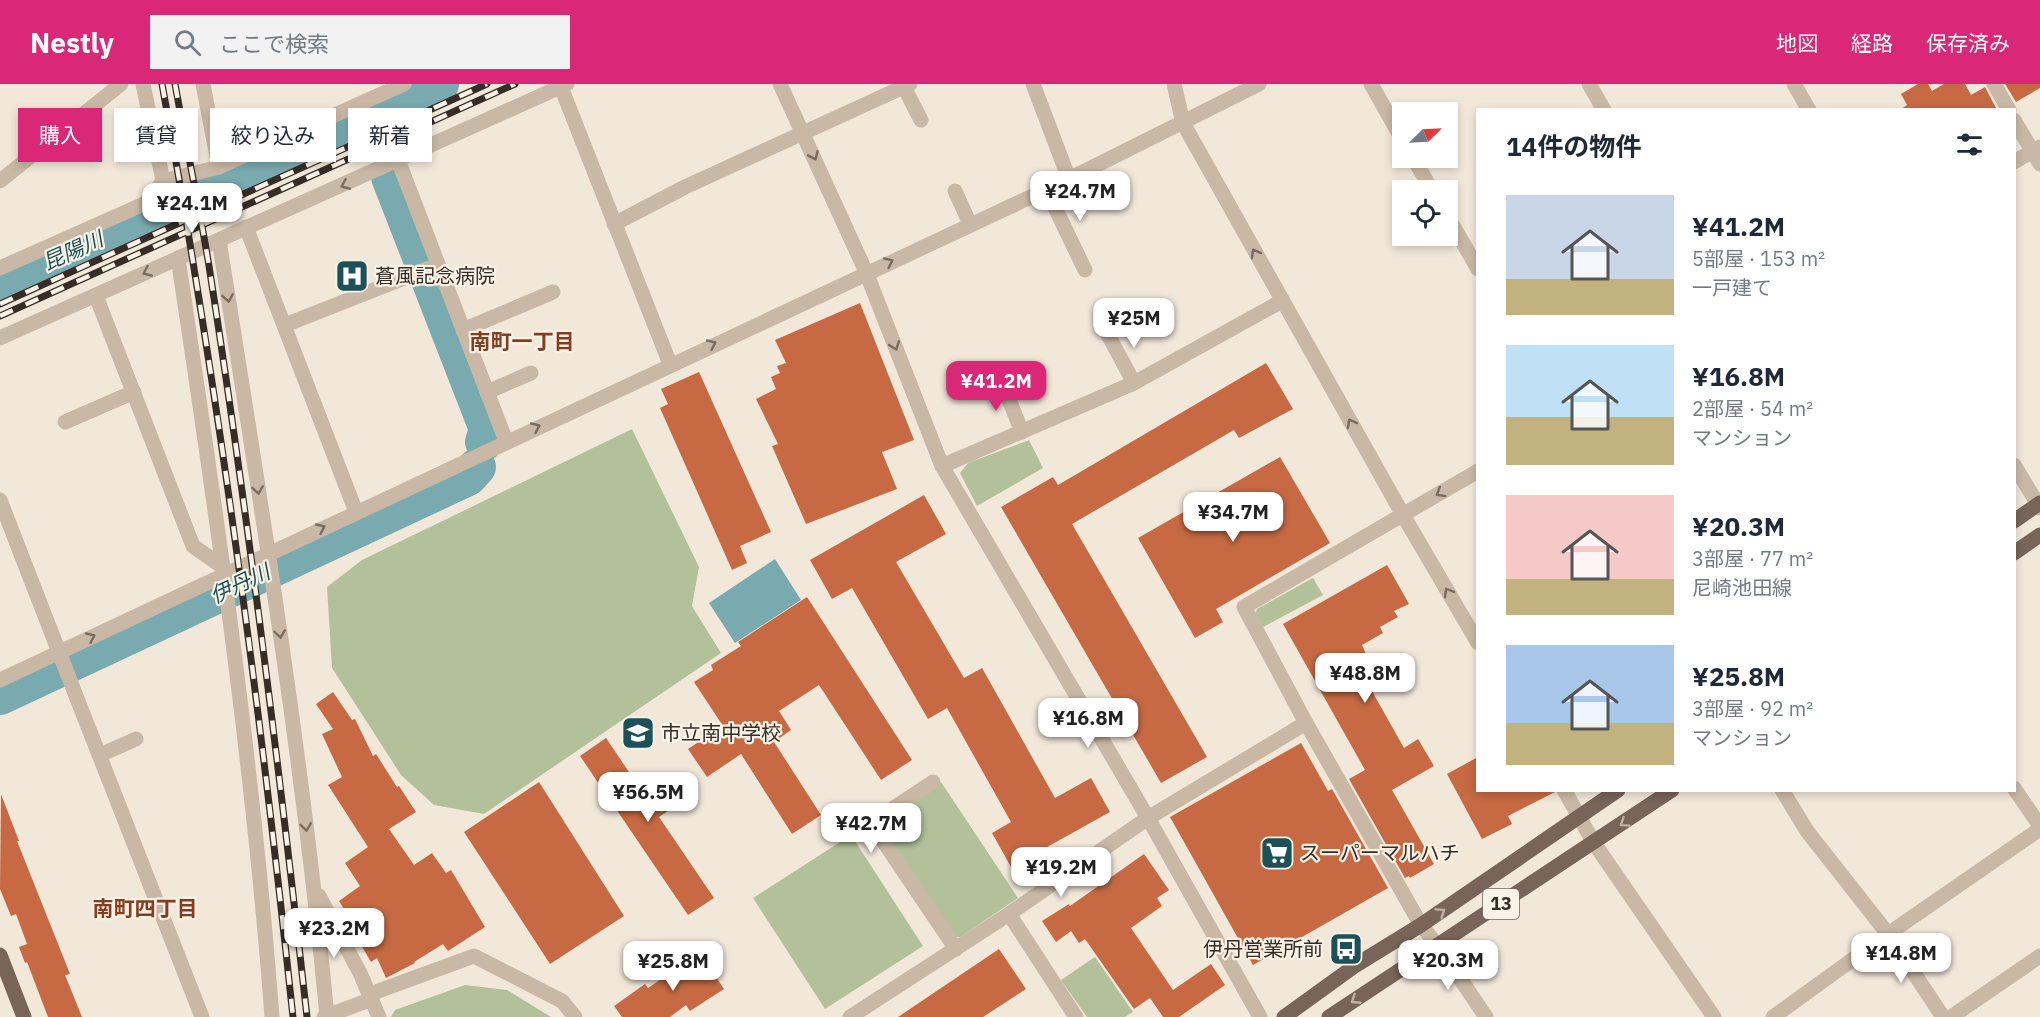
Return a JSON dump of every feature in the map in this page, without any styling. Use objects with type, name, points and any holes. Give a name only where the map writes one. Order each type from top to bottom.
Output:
[{"type":"main road","points":[[2016,519],[2039,506]]},
{"type":"main road","points":[[2016,552],[2040,535]]},
{"type":"main road","name":"13","points":[[1284,1017],[1356,965],[1421,925],[1615,792]]},
{"type":"main road","name":"13","points":[[1329,1017],[1669,792]]},
{"type":"main road","points":[[0,955],[24,1017]]},
{"type":"street","points":[[0,181],[121,84]]},
{"type":"street","points":[[143,84],[163,181]]},
{"type":"street","points":[[203,84],[219,167]]},
{"type":"street","points":[[0,268],[146,203],[163,181],[219,167],[404,84]]},
{"type":"street","points":[[780,84],[866,272],[942,466],[1148,818],[1260,1017]]},
{"type":"street","points":[[1033,84],[1069,179]]},
{"type":"street","points":[[1174,84],[1182,123],[1403,515],[1476,640]]},
{"type":"street","points":[[0,680],[62,661],[225,580],[270,563],[356,512],[1069,179],[1259,84]]},
{"type":"street","points":[[1371,84],[1392,121]]},
{"type":"street","points":[[1589,84],[1603,108]]},
{"type":"street","points":[[1794,84],[1808,108]]},
{"type":"street","points":[[1994,84],[2007,108]]},
{"type":"street","points":[[432,145],[564,85],[614,224],[670,364]]},
{"type":"street","points":[[614,224],[907,85],[921,120]]},
{"type":"street","points":[[2016,123],[2038,154],[2016,161]]},
{"type":"street","points":[[0,338],[393,162]]},
{"type":"street","points":[[399,162],[506,441]]},
{"type":"street","points":[[1046,189],[1085,270]]},
{"type":"street","points":[[955,191],[970,224]]},
{"type":"street","points":[[246,227],[356,512]]},
{"type":"street","points":[[1458,234],[1476,266]]},
{"type":"street","points":[[219,240],[270,563],[315,888],[326,1017],[371,996],[474,956],[562,1001],[574,1017]]},
{"type":"street","points":[[178,258],[225,580],[263,895],[272,1017]]},
{"type":"street","points":[[285,325],[437,265]]},
{"type":"street","points":[[463,330],[553,292]]},
{"type":"street","points":[[96,296],[194,546],[225,580]]},
{"type":"street","points":[[942,466],[1134,383],[1282,301]]},
{"type":"street","points":[[1106,331],[1134,383]]},
{"type":"street","points":[[487,392],[531,373]]},
{"type":"street","points":[[1001,381],[1022,432]]},
{"type":"street","points":[[65,422],[134,392]]},
{"type":"street","points":[[2016,468],[2039,506]]},
{"type":"street","points":[[1476,472],[1244,607],[1306,723],[1421,925],[1486,1017]]},
{"type":"street","points":[[0,500],[202,1017]]},
{"type":"street","points":[[850,1017],[1009,914],[1148,818],[1306,723]]},
{"type":"street","points":[[100,754],[136,740]]},
{"type":"street","points":[[933,782],[871,823],[956,949]]},
{"type":"street","points":[[1773,1017],[2040,827],[2016,791]]},
{"type":"street","points":[[1565,792],[1594,843],[1714,1017]]},
{"type":"street","points":[[1783,792],[1808,831],[1888,934],[1942,1017]]},
{"type":"street","points":[[315,888],[371,996],[379,1017]]},
{"type":"street","points":[[1009,914],[1076,1017]]},
{"type":"street","points":[[1951,1017],[2039,958]]},
{"type":"green space","points":[[632,429],[699,567],[692,606],[721,653],[484,814],[434,805],[401,775],[332,668],[327,587],[362,560]]},
{"type":"green space","points":[[1029,440],[1043,468],[977,506],[960,473],[968,463]]},
{"type":"green space","points":[[1313,578],[1323,595],[1263,627],[1255,614],[1257,609]]},
{"type":"green space","points":[[941,782],[1018,898],[960,937],[955,937],[879,828],[881,824]]},
{"type":"green space","points":[[851,835],[923,946],[825,1009],[753,898]]},
{"type":"green space","points":[[1095,957],[1133,1012],[1125,1017],[1087,1017],[1061,980]]},
{"type":"green space","points":[[465,985],[507,990],[551,1017],[391,1017],[395,1010]]},
{"type":"water","points":[[775,559],[801,600],[735,643],[709,603]]},
{"type":"building","points":[[1918,84],[1928,84],[1932,91],[1944,84],[1965,84],[1971,95],[1985,87],[1996,108],[1903,108],[1907,105],[1901,94]]},
{"type":"building","points":[[2005,84],[2040,84],[2040,88],[2016,102]]},
{"type":"building","points":[[860,303],[914,440],[882,452],[897,489],[806,524],[772,446],[778,444],[756,399],[776,389],[771,377],[780,373],[777,366],[786,363],[775,340]]},
{"type":"building","points":[[1266,363],[1293,409],[1239,438],[1234,430],[1072,524],[1207,757],[1161,783],[1001,507],[1053,477],[1058,485]]},
{"type":"building","points":[[699,372],[771,532],[740,546],[747,563],[732,570],[660,408],[668,404],[661,389]]},
{"type":"building","points":[[1280,457],[1330,543],[1216,609],[1223,622],[1195,638],[1138,538]]},
{"type":"building","points":[[924,495],[946,534],[896,562],[964,678],[982,668],[1055,798],[1091,778],[1110,812],[1011,867],[992,833],[1011,822],[947,708],[928,719],[852,588],[832,599],[810,560]]},
{"type":"building","points":[[1387,565],[1409,604],[1394,611],[1398,617],[1380,627],[1383,633],[1362,645],[1366,654],[1355,661],[1404,748],[1418,739],[1434,766],[1392,790],[1434,864],[1410,878],[1409,876],[1405,878],[1349,779],[1365,770],[1283,624]]},
{"type":"building","points":[[807,597],[912,760],[881,780],[819,685],[779,711],[791,730],[774,742],[821,815],[792,834],[741,754],[707,777],[688,749],[723,726],[694,682],[713,670],[711,665],[741,646],[738,642]]},
{"type":"building","points":[[333,692],[352,720],[355,719],[373,756],[376,754],[416,812],[389,829],[414,865],[432,853],[446,873],[451,870],[485,927],[448,951],[443,944],[415,963],[386,978],[377,958],[371,962],[357,938],[361,936],[339,901],[360,886],[345,863],[368,847],[328,785],[342,777],[322,734],[333,729],[316,704]]},
{"type":"building","points":[[606,738],[637,784],[655,772],[677,805],[659,817],[714,898],[688,915],[580,756]]},
{"type":"building","name":"スーパーマルハチ","points":[[1301,743],[1328,791],[1332,789],[1388,888],[1253,965],[1170,817]]},
{"type":"building","points":[[1476,758],[1476,792],[1555,792],[1508,816],[1512,824],[1482,839],[1447,774]]},
{"type":"building","points":[[539,782],[624,916],[550,964],[464,832]]},
{"type":"building","points":[[1,794],[19,841],[17,841],[70,974],[65,975],[82,1017],[48,1017],[19,947],[27,944],[16,914],[11,916],[0,889]]},
{"type":"building","points":[[1144,854],[1169,890],[1157,898],[1162,906],[1131,928],[1173,990],[1211,964],[1225,985],[1179,1017],[1163,1017],[1150,998],[1134,1009],[1085,939],[1079,943],[1071,931],[1056,942],[1042,921],[1069,904],[1070,906]]},
{"type":"building","points":[[999,949],[1026,989],[983,1017],[898,1017]]},
{"type":"building","points":[[700,953],[724,989],[690,1011],[686,1005],[670,1017],[622,1017],[614,1006],[645,984],[648,988]]},
{"type":"waterway","name":"昆陽川","points":[[0,283],[440,84]]},
{"type":"waterway","name":"伊丹川","points":[[390,177],[488,429],[484,442]]},
{"type":"waterway","name":"伊丹川","points":[[0,696],[468,477],[477,467]]},
{"type":"railway","points":[[162,84],[220,433],[267,783],[293,1017]]},
{"type":"railway","points":[[175,84],[209,266],[237,453],[274,735],[307,1017]]},
{"type":"railway","points":[[0,304],[487,84]]},
{"type":"railway","points":[[0,316],[515,84]]},
{"type":"place","name":"蒼風記念病院","points":[[352,276]]},
{"type":"place","name":"市立南中学校","points":[[638,733]]},
{"type":"place","name":"スーパーマルハチ","points":[[1277,853]]},
{"type":"place","name":"伊丹営業所前","points":[[1346,949]]},
{"type":"district","name":"南町一丁目","points":[[522,342]]},
{"type":"district","name":"南町四丁目","points":[[145,909]]}]
